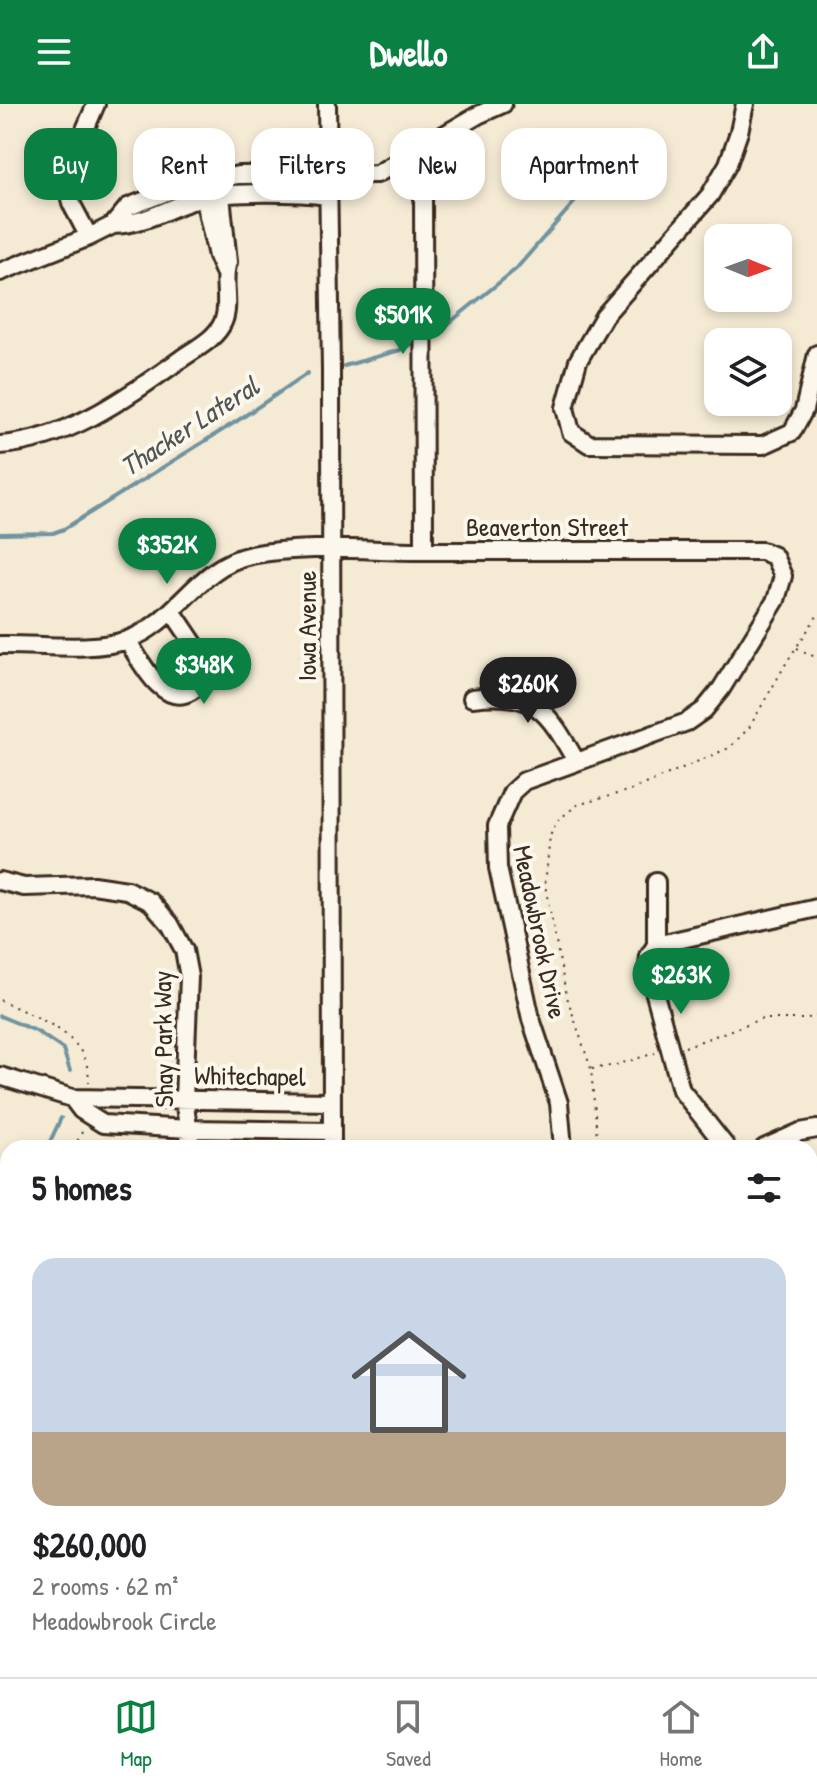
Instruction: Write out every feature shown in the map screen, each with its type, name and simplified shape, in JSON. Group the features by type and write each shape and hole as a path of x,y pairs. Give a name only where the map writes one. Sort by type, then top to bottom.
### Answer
{"street":[{"path":"89,237 71,203 65,176 96,104"},
{"name":"Iowa Avenue","path":"327,104 327,128"},
{"path":"457,128 503,104"},
{"path":"745,104 732,153 710,195 604,316 578,361 565,408 571,432 589,444 763,445 792,432 804,410 817,354"},
{"path":"0,272 113,225 128,207 158,200"},
{"path":"204,200 217,256 224,272"},
{"path":"0,445 17,444 61,431 118,403 211,338 223,322 228,248 223,200"},
{"name":"Iowa Avenue","path":"328,200 332,1140"},
{"path":"423,200 424,551"},
{"name":"Beaverton Street","path":"127,640 172,611 192,588 222,566 249,555 331,550 762,551"},
{"name":"Meadowbrook Drive","path":"562,1140 559,1103 531,1019 498,868 497,826 512,792 524,781 687,722 704,710 721,689 776,600 783,576 780,565 774,556 762,551"},
{"path":"0,645 96,645 127,640 159,688 176,695 190,692 206,678 207,663 172,611"},
{"path":"472,698 490,696 522,700 540,707 556,725 576,761"},
{"name":"Shay Park Way","path":"0,881 24,887 93,885 127,890 151,902 161,913 184,950 189,977 184,1099 190,1140"},
{"path":"656,882 656,945 649,956 648,968 681,1090 721,1140"},
{"path":"656,945 817,908"},
{"path":"0,1076 72,1098 81,1110 89,1106"},
{"name":"Whitechapel","path":"89,1106 184,1099 332,1102"},
{"name":"Whitechapel","path":"89,1106 103,1124 332,1140"},
{"path":"782,1140 817,1129"}],"path":[{"path":"597,1140 591,1069 566,994 545,885 547,850 557,821 577,805 631,790 729,748 749,728 817,616"},
{"path":"796,648 817,658"},
{"path":"0,1000 62,1030 81,1048 89,1066 89,1106 77,1140"},
{"path":"591,1069 607,1068 669,1050 761,1019 817,1016"}],"waterway":[{"name":"Thacker Lateral","path":"429,335 443,328 516,269 576,200"},
{"name":"Thacker Lateral","path":"344,366 400,350 417,341"},
{"name":"Thacker Lateral","path":"0,534 53,533 64,529 308,373"},
{"name":"Thacker Lateral","path":"0,1016 36,1031 63,1049 70,1071"},
{"name":"Thacker Lateral","path":"51,1140 61,1118"}]}
